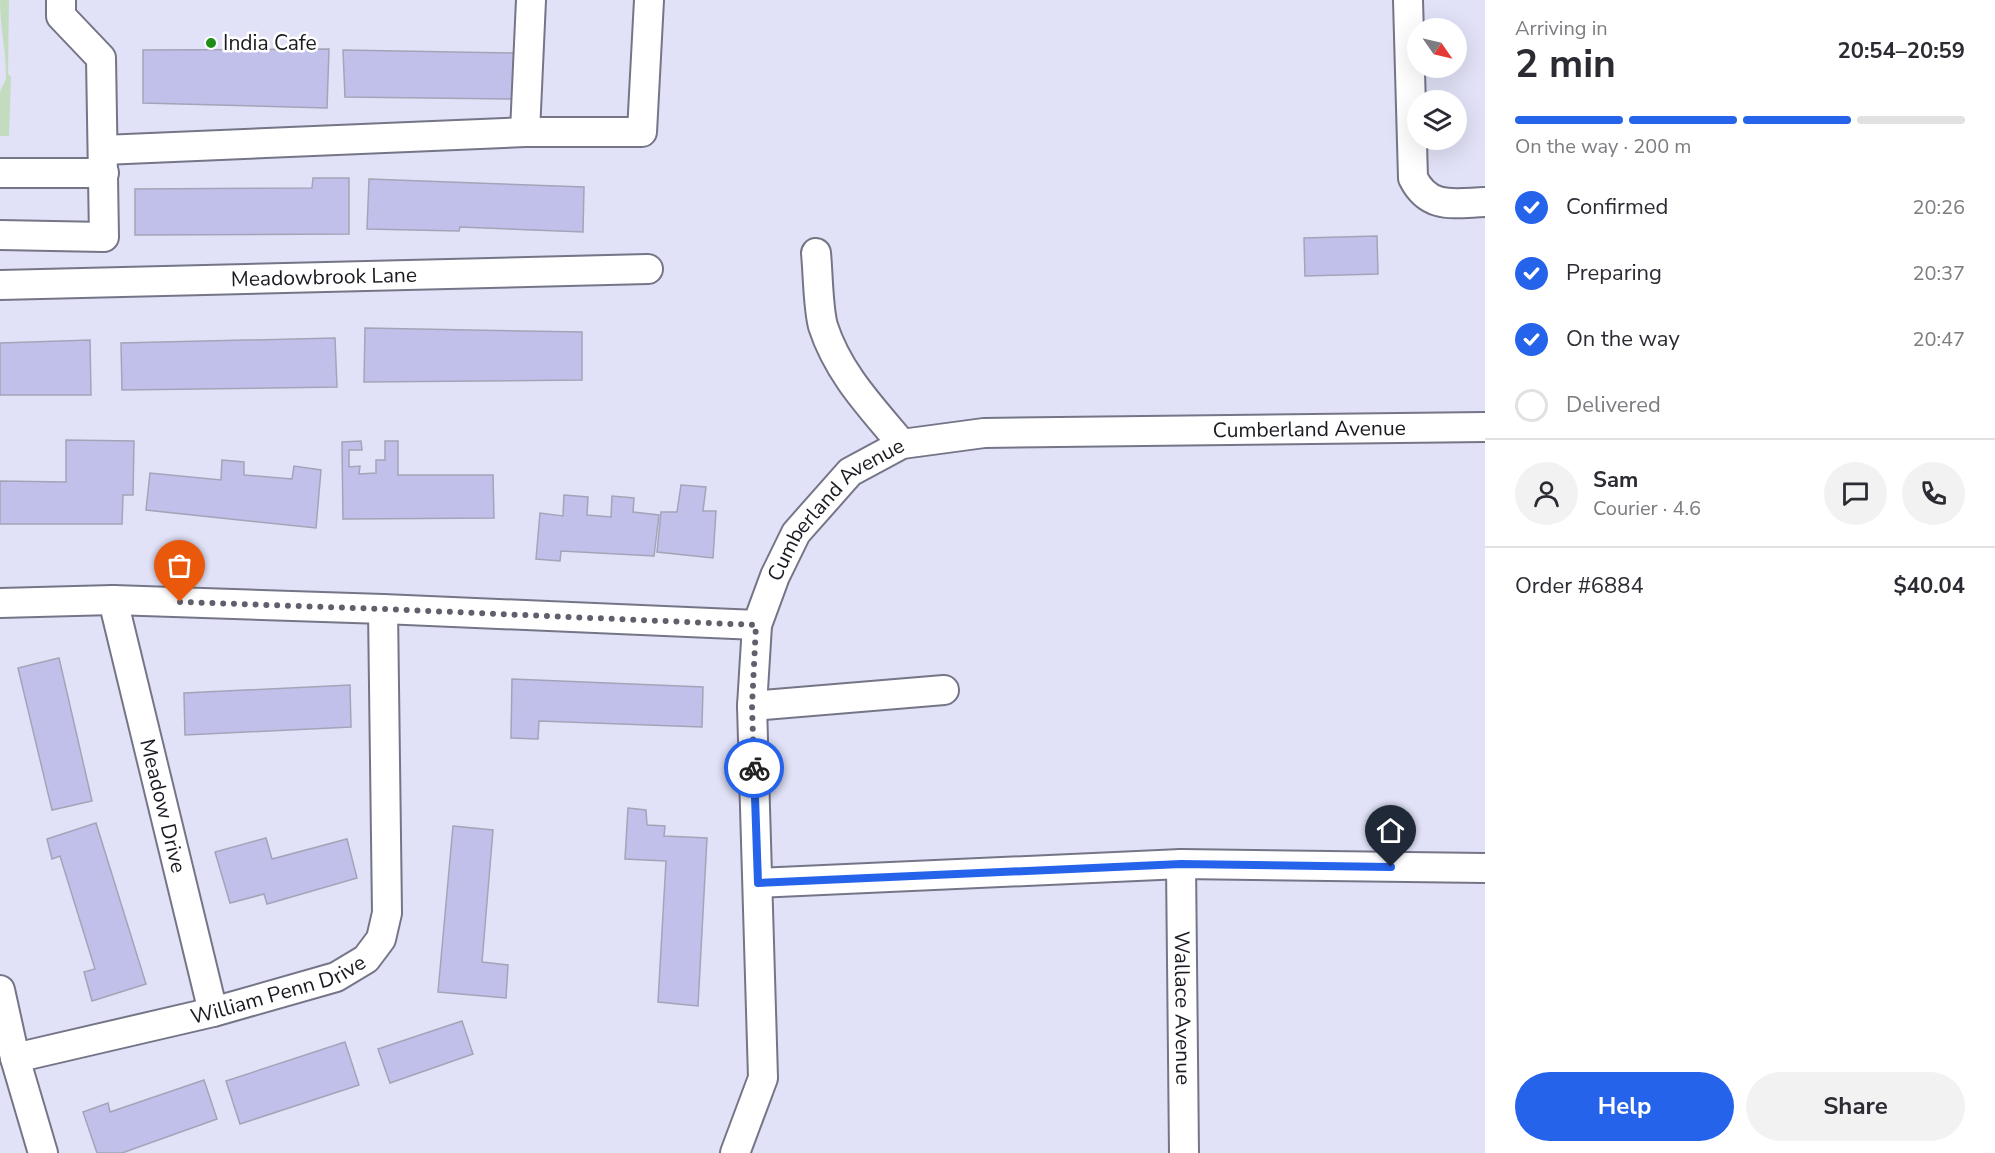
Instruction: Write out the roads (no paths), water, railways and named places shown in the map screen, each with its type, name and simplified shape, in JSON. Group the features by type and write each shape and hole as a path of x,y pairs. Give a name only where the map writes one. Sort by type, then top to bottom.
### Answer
{"street":[{"path":"0,235 104,237 101,58 61,16 61,0"},
{"path":"525,132 531,0"},
{"path":"630,132 638,0"},
{"path":"0,173 103,162 525,132 642,132 650,0"},
{"path":"1408,0 1413,178 1419,190 1430,199 1448,203 1485,202"},
{"path":"816,253 823,324 840,366 855,388 902,444"},
{"name":"Meadowbrook Lane","path":"0,285 648,269"},
{"name":"Cumberland Avenue","path":"735,1153 763,1078 752,706 756,625 775,576 796,533 850,472 902,444 984,433 1485,427"},
{"path":"0,603 113,600 756,625"},
{"name":"Meadow Drive","path":"113,600 213,1012"},
{"name":"William Penn Drive","path":"15,1058 213,1012 336,977 366,959 381,939 387,913 383,609"},
{"path":"752,706 944,690"},
{"path":"758,883 1181,864 1485,868"},
{"name":"Wallace Avenue","path":"1181,864 1184,1153"},
{"path":"0,990 15,1058 43,1153"}],"place":[{"name":"India Cafe","path":"211,43"}]}
